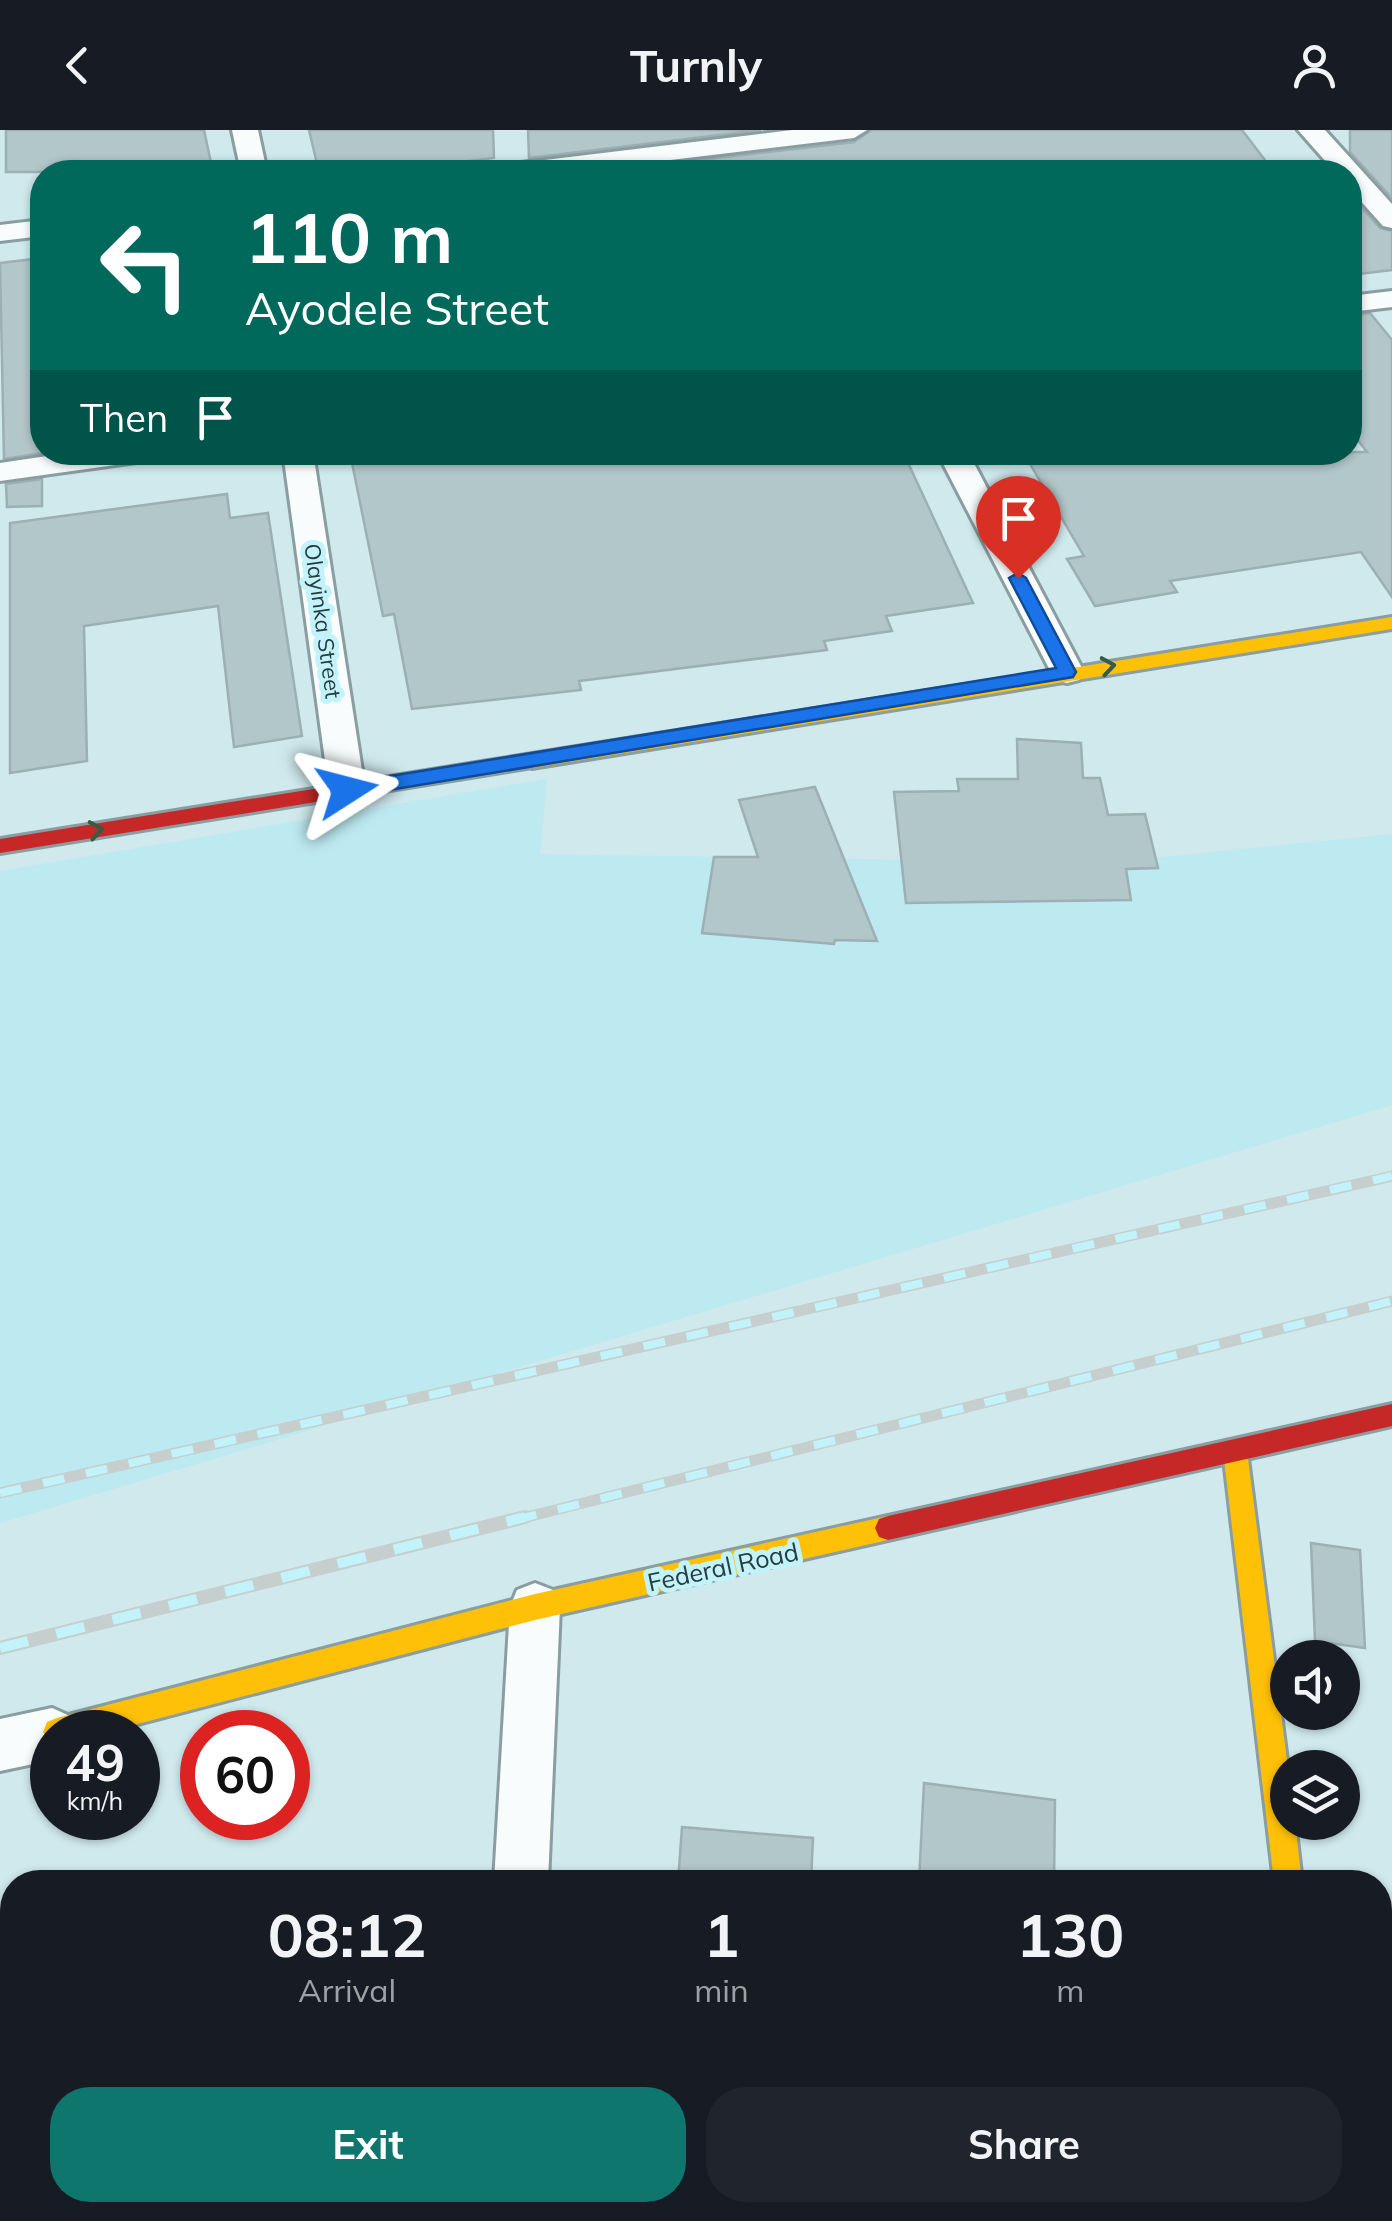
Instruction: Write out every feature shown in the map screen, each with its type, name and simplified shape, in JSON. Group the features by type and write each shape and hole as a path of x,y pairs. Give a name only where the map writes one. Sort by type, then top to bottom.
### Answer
{"main road":[{"path":"0,846 1067,672 1392,623"},
{"name":"Federal Road","path":"143,1710 535,1608 1392,1414"},
{"path":"1235,1451 1287,1870"}],"street":[{"path":"244,130 251,160"},
{"path":"620,160 792,141 854,130"},
{"path":"1311,130 1338,160"},
{"path":"1362,186 1392,220"},
{"path":"0,233 30,229"},
{"path":"1362,303 1392,299"},
{"path":"0,472 50,465"},
{"name":"Olayinka Street","path":"300,465 347,790"},
{"path":"959,465 1067,672"},
{"path":"522,1870 535,1608"},
{"name":"Federal Road","path":"0,1746 30,1739"}],"shaded area":[{"path":"547,779 540,854 1102,863 1392,834 1392,1105 0,1523 0,871"}],"building":[{"path":"6,130 204,130 210,160 30,160 30,172 6,172"},
{"path":"309,130 493,130 494,158 316,160"},
{"path":"528,130 761,130 529,158"},
{"path":"871,130 1242,130 1265,160 700,160 854,142"},
{"path":"1350,130 1392,130 1392,198 1362,165 1362,160 1350,152"},
{"path":"1362,208 1380,228 1392,231 1392,270 1362,274"},
{"path":"30,259 30,455 4,459 0,263"},
{"path":"1370,313 1392,340 1392,597 1361,552 1170,581 1177,592 1095,606 1067,559 1084,556 1031,465 1362,465 1362,452 1367,452 1362,446 1362,314"},
{"path":"352,465 909,465 973,603 886,616 892,631 824,641 827,650 579,681 581,690 412,709 394,614 383,616"},
{"path":"42,479 42,506 7,507 6,484"},
{"path":"227,494 230,518 268,513 302,736 234,747 218,606 84,626 87,761 10,773 10,523"},
{"path":"1017,739 1081,743 1083,778 1100,778 1108,815 1145,814 1158,868 1126,869 1131,900 906,903 894,792 959,791 957,779 1018,779"},
{"path":"815,787 877,941 835,940 834,944 702,933 714,857 758,857 739,800"},
{"path":"1311,1543 1360,1550 1365,1648 1360,1647 1360,1640 1315,1640"},
{"path":"924,1783 1055,1800 1054,1870 920,1870"},
{"path":"682,1827 813,1838 812,1870 679,1870"}],"railway":[{"path":"0,1493 1392,1176"},
{"path":"515,1520 1392,1301"},
{"path":"0,1648 525,1517"}],"traffic: slow":[{"path":"532,761 1392,623"},
{"path":"1235,1451 1287,1870"},
{"path":"141,1710 535,1607 888,1528"}],"traffic: jam":[{"path":"0,846 532,761"},
{"path":"888,1528 1392,1415"}],"route":[{"path":"347,790 1067,672 1018,578"}]}
